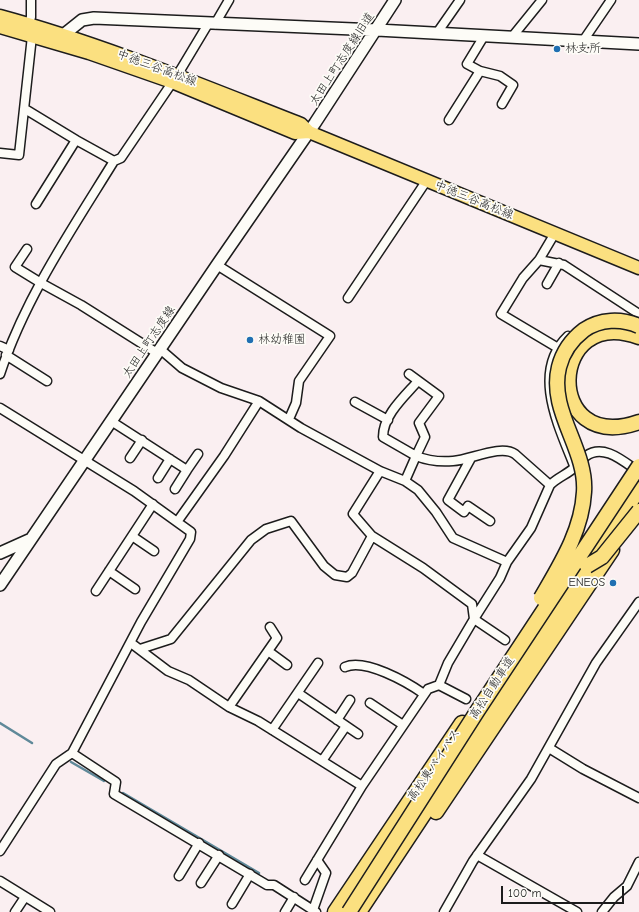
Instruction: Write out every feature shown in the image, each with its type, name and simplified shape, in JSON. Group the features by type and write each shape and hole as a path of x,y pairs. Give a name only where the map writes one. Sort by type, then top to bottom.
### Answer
{"highway":[{"path":"478,710 565,556 580,517 584,492 583,471 559,400 557,377 562,354 575,337 591,326 610,321 630,322 639,326"},
{"path":"639,337 615,332 597,336 582,346 572,360 567,379 570,399 578,411 588,419 597,424 620,427 639,422"},
{"name":"高松自動車道","path":"349,912 478,710 637,466"},
{"name":"高松東バイパス","path":"335,912 637,466"},
{"name":"高松自動車道","path":"359,912 639,488"},
{"path":"587,566 602,557 639,510"},
{"path":"369,912 639,510"}],"main road":[{"name":"中徳三谷高松線","path":"0,16 54,42 175,78"},
{"name":"中徳三谷高松線","path":"0,27 64,34 175,78 295,133 309,132 639,268"}],"street":[{"path":"0,153 19,156 25,109 31,0"},
{"path":"0,374 7,353 56,254 114,161 121,158 229,0"},
{"name":"太田上町志度線旧道","path":"309,132 377,30 395,0"},
{"path":"437,33 460,0"},
{"path":"512,37 542,0"},
{"path":"583,41 611,0"},
{"path":"54,42 82,20 94,18 377,30 639,44"},
{"path":"484,36 467,64 480,71 500,76 513,85 502,104"},
{"path":"449,120 480,71"},
{"path":"25,109 114,161"},
{"name":"太田上町志度線","path":"0,585 111,420 309,132"},
{"path":"36,204 76,140"},
{"path":"348,298 427,180"},
{"path":"555,233 539,260 523,278 501,314 558,348"},
{"path":"27,248 16,267 159,351 182,368 212,384 259,401 301,428 380,471 405,481 418,490 453,538 507,562"},
{"path":"539,260 564,265 639,314"},
{"path":"547,284 558,264"},
{"path":"217,265 330,336 299,381 296,403 289,419"},
{"path":"575,468 550,398 549,381 552,363 558,348 566,338 580,326 592,321 617,316 639,320"},
{"path":"0,346 7,353 47,380"},
{"path":"405,481 425,437 418,423 439,396 409,374"},
{"path":"418,381 397,404 388,420 383,437 423,459 452,461 471,458 501,450 510,450 550,485"},
{"path":"177,522 224,456 259,401"},
{"path":"355,402 388,420"},
{"path":"0,408 153,504 191,532 190,539 131,643 72,753 56,764 0,851"},
{"path":"111,420 187,470"},
{"path":"130,458 142,440"},
{"path":"439,685 448,663 500,578 507,562 531,528 550,485 556,478 575,468 588,455 596,452 605,452 637,466"},
{"path":"174,489 198,454"},
{"path":"471,458 448,500 464,512 468,506 490,522"},
{"path":"158,478 170,459"},
{"path":"380,471 353,514 372,536 424,568 472,604 474,619 505,640"},
{"path":"96,591 153,504"},
{"path":"140,649 172,640 251,540 266,529 291,521 324,566 336,575 347,577 352,573 372,536"},
{"path":"132,536 154,551"},
{"path":"0,553 30,540"},
{"path":"109,571 135,588"},
{"path":"444,912 477,856 531,779 596,663 639,602"},
{"path":"229,707 277,638 270,627"},
{"path":"131,643 168,671 189,680 229,707 272,730 362,786"},
{"path":"268,651 287,665"},
{"path":"272,730 318,663"},
{"path":"345,667 350,665 363,666 407,682 424,694"},
{"path":"305,880 362,786 428,689 439,685 466,699"},
{"path":"298,693 358,734"},
{"path":"337,720 350,700"},
{"path":"370,703 403,725"},
{"path":"322,762 346,726"},
{"path":"549,748 583,769 639,798"},
{"path":"72,753 116,782 114,794 199,843 267,885 274,885 315,911 326,873 317,860"},
{"path":"179,876 199,843"},
{"path":"201,883 218,855"},
{"path":"477,856 568,910 577,912"},
{"path":"602,912 614,897 627,886 639,862"},
{"path":"232,904 250,874"},
{"path":"0,881 50,912"},
{"path":"15,912 25,897"},
{"path":"285,912 294,897"}],"waterway":[{"path":"0,723 32,743"},
{"path":"71,762 104,781"},
{"path":"123,793 259,873"}],"place":[{"name":"林支所","path":"557,49"},
{"name":"林幼稚園","path":"250,340"},
{"name":"ENEOS","path":"613,583"}]}
